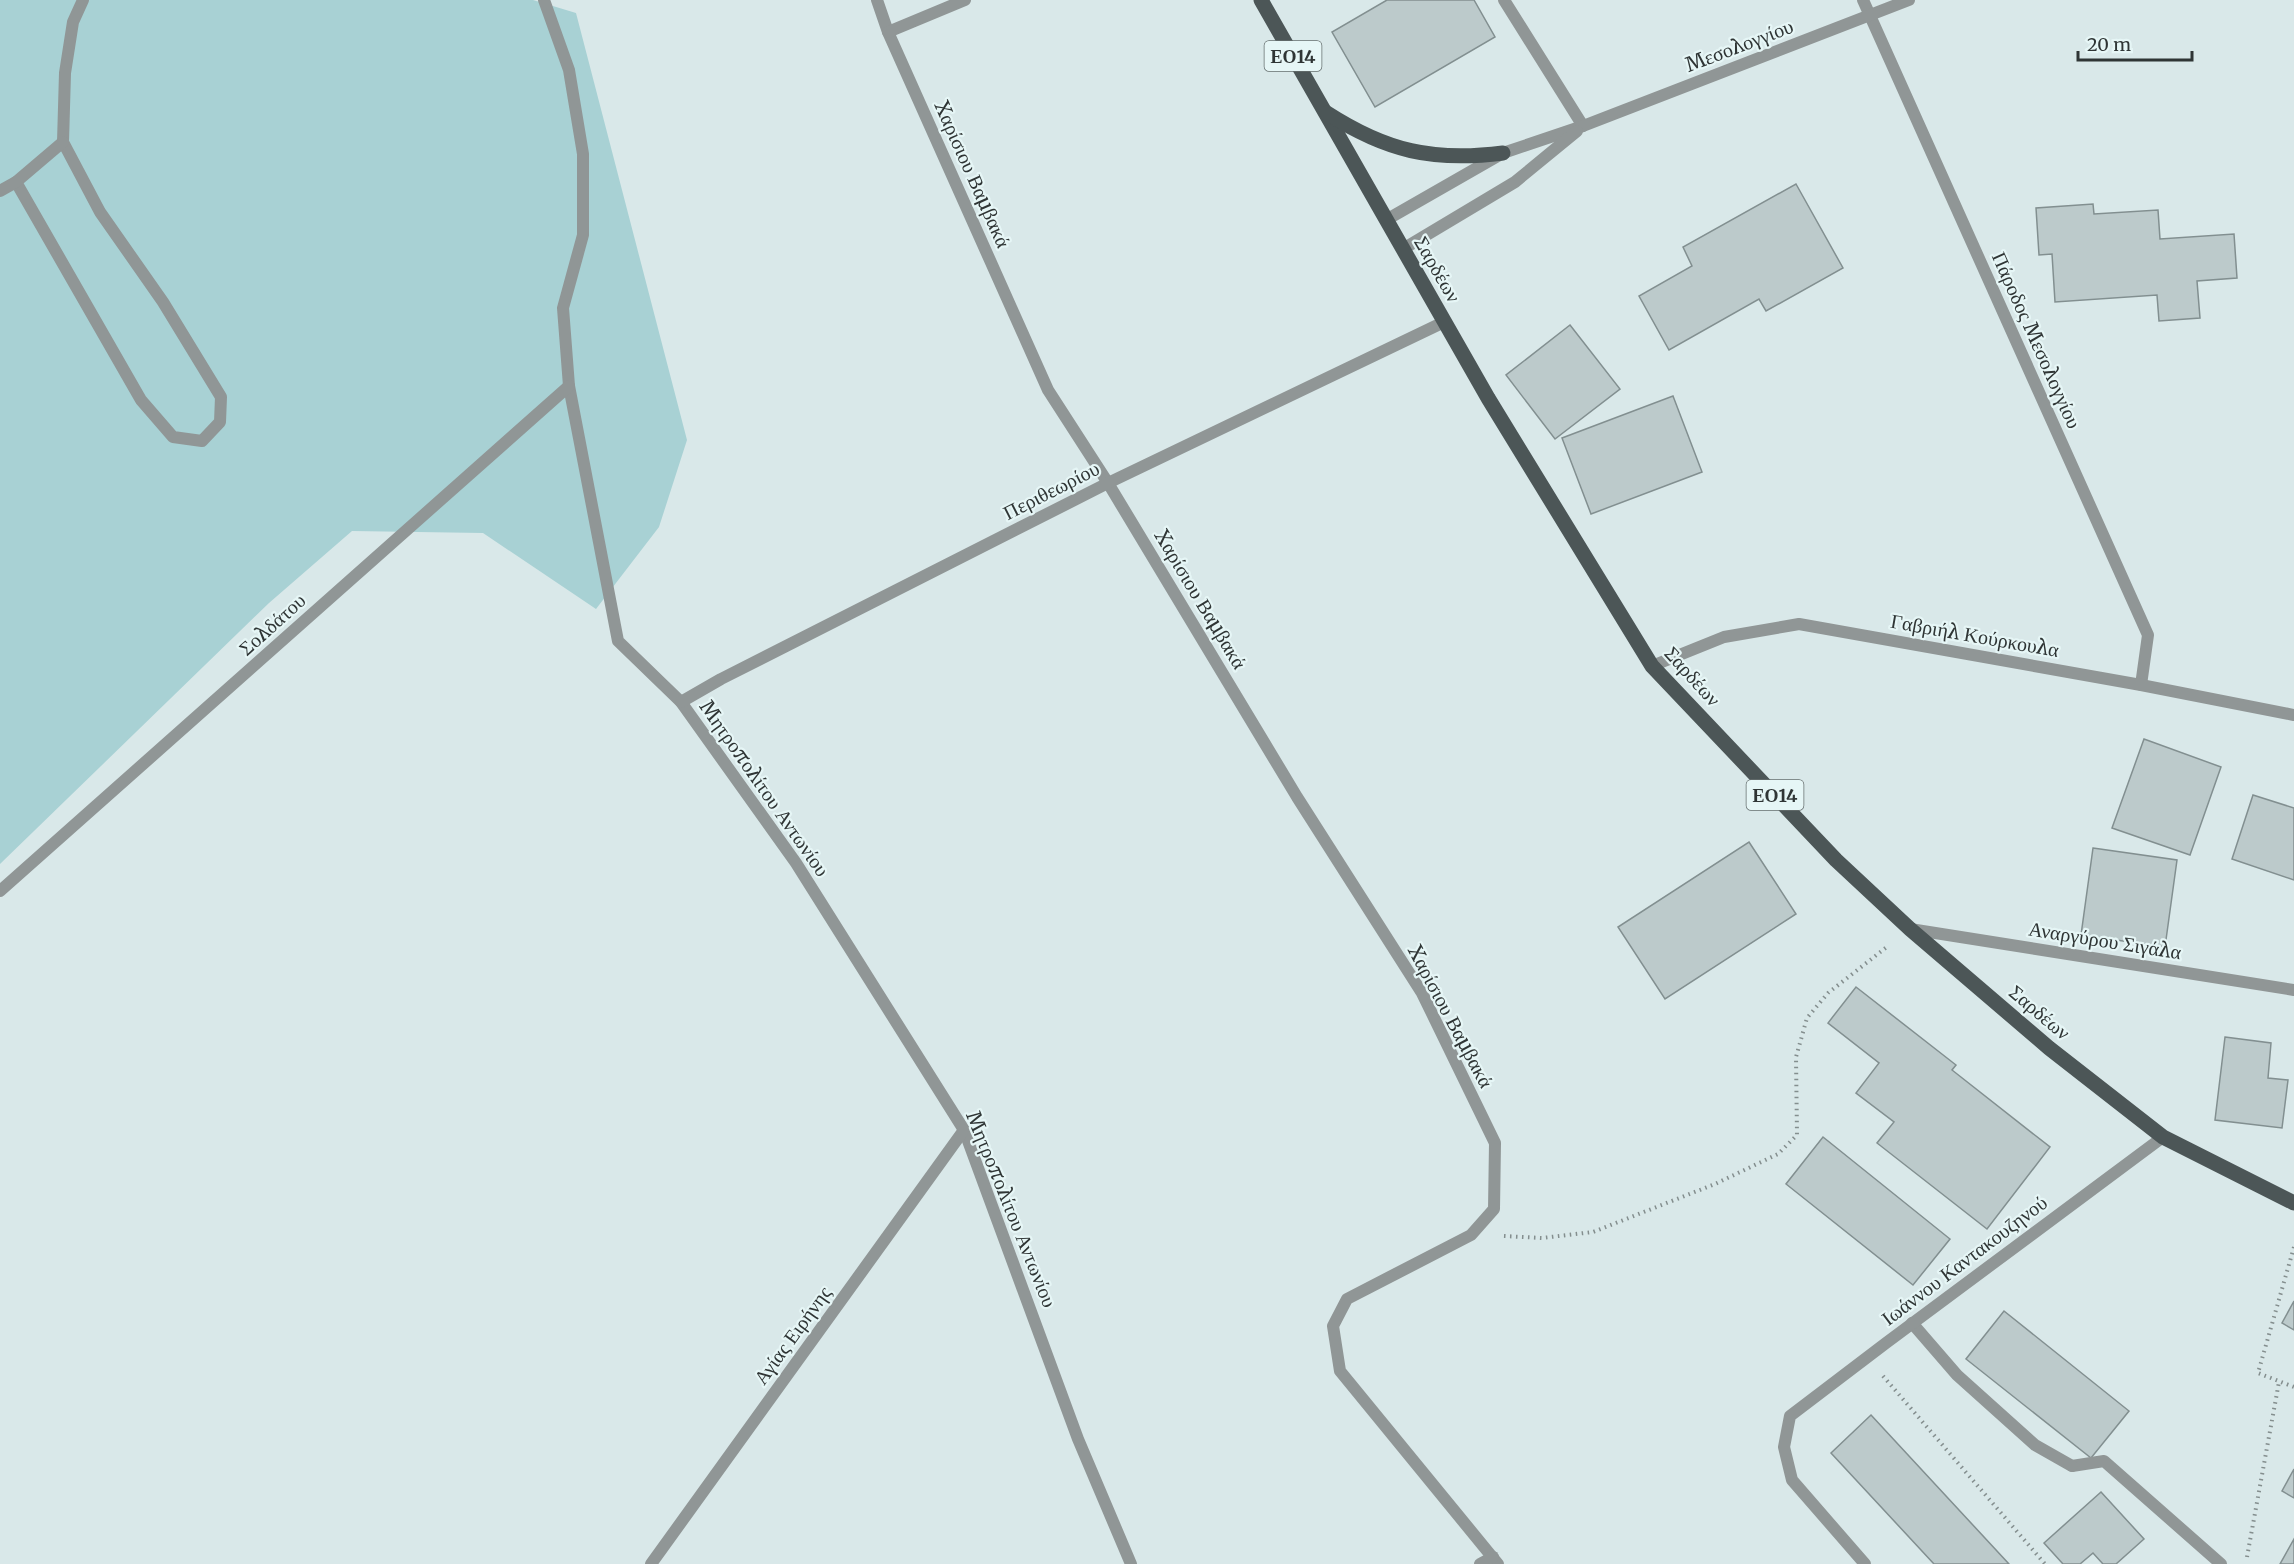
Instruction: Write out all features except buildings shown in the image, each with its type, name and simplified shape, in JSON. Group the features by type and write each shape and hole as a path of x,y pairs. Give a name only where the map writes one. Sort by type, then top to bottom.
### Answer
{"main road":[{"name":"Σαρδέων","path":"1261,0 1492,405 1652,666 1836,860 1910,929 2049,1048 2163,1137 2294,1203"},
{"path":"1324,112 1352,129 1381,142 1413,152 1468,158 1503,153"}],"street":[{"path":"16,182 141,400 173,437 202,441 220,422 221,397 163,302 100,212 63,142 65,73 73,22 83,0"},
{"name":"Μητροπολίτου Αντωνίου","path":"544,0 569,70 583,154 583,235 563,308 569,386 618,641 681,702 796,863 964,1130 1078,1438 1131,1564"},
{"name":"Χαρίσιου Βαμβακά","path":"877,0 888,32 1048,390 1297,797 1422,993 1495,1143 1494,1209 1471,1235"},
{"path":"888,32 965,0"},
{"path":"1504,0 1583,126"},
{"name":"Πάροδος Μεσολογγίου","path":"1863,0 2148,635 2141,685"},
{"name":"Μεσολογγίου","path":"1386,220 1503,153 1583,126 1909,0"},
{"name":"Μεσολογγίου","path":"1403,249 1515,182 1583,126"},
{"path":"0,191 16,182 63,142"},
{"name":"Περιθεωρίου","path":"681,702 721,679 1107,483 1444,322"},
{"name":"Σολδάτου","path":"0,891 569,386"},
{"name":"Γαβριήλ Κούρκουλα","path":"1652,666 1724,637 1799,624 2141,685 2294,715"},
{"name":"Αναργύρου Σιγάλα","path":"1910,929 2294,990"},
{"name":"Αγίας Ειρήνης","path":"651,1564 964,1130"},
{"name":"Ιωάννου Καντακουζηνού","path":"1865,1564 1792,1480 1784,1447 1790,1416 2163,1137"},
{"path":"1471,1235 1347,1299 1333,1326 1340,1371 1496,1560 1480,1564"},
{"path":"1912,1323 1957,1375 2035,1445 2072,1466 2104,1461 2221,1564"}],"path":[{"path":"1471,1235 1542,1238 1593,1232 1715,1184 1778,1154 1797,1135 1796,1057 1807,1018 1828,993 1910,929"},
{"path":"2294,1247 2258,1373 2294,1387"},
{"path":"1867,1357 2045,1564"},
{"path":"2246,1564 2279,1382"}],"shaded area":[{"path":"0,0 533,0 576,13 687,440 659,527 596,609 483,533 352,531 269,603 0,864"}]}
